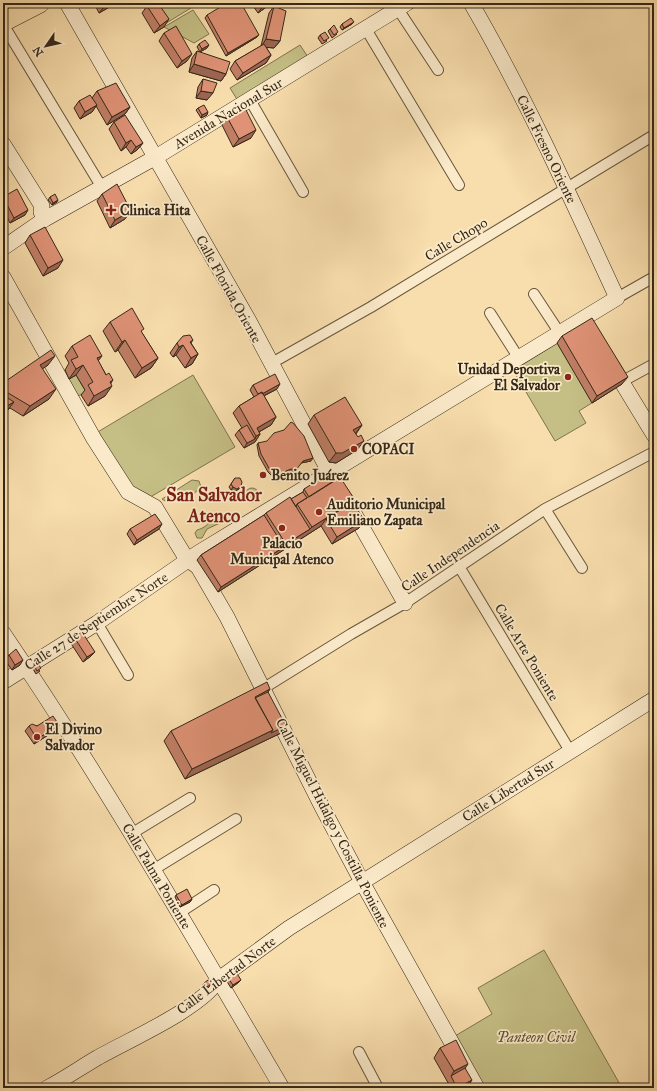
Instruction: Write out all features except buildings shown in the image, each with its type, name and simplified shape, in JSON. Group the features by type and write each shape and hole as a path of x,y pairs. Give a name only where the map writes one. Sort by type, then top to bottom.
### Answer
{"highway":[{"path":"3,23 40,3"}],"street":[{"name":"Calle Florida Oriente","path":"67,3 249,321 270,364 329,472 405,603"},
{"name":"Calle Fresno Oriente","path":"470,3 501,56 567,188 617,298"},
{"path":"400,5 438,70"},
{"name":"Avenida Nacional Sur","path":"3,248 43,215 156,157 366,29 400,5"},
{"path":"3,23 101,186"},
{"path":"366,29 459,185"},
{"path":"250,100 303,192"},
{"name":"Calle Chopo","path":"270,364 371,307 654,135"},
{"path":"3,144 42,206 43,215"},
{"path":"3,158 35,211 43,215"},
{"name":"Calle Miguel Hidalgo y Costilla Poniente","path":"3,277 94,439 128,492 155,507 188,561 198,567 264,688 321,805 474,1087"},
{"path":"617,298 654,277"},
{"path":"534,294 559,332"},
{"name":"Calle 27 de Septiembre Norte","path":"3,682 97,623 188,561 329,472 617,298"},
{"path":"490,312 518,357"},
{"path":"582,318 590,331"},
{"path":"606,356 654,435"},
{"path":"621,382 654,364"},
{"name":"Calle Independencia","path":"264,688 460,568 545,509 654,452"},
{"path":"545,509 582,568"},
{"name":"Calle Arte Poniente","path":"460,568 570,751"},
{"path":"97,623 128,675"},
{"name":"Calle Palma Poniente","path":"3,633 131,834 220,979 282,1088"},
{"name":"Calle Libertad Sur","path":"362,882 654,699"},
{"path":"131,834 190,798"},
{"path":"153,870 236,819"},
{"name":"Calle Libertad Norte","path":"47,1088 97,1058 159,1025 201,998 216,986 220,979 289,928 362,882"},
{"path":"179,913 214,890"},
{"path":"359,1052 378,1088"}],"green space":[{"path":"157,3 188,3 191,8 163,25"},
{"path":"193,10 209,34 194,43 164,27"},
{"path":"300,45 308,57 238,101 230,88"},
{"name":"Unidad Deportiva El Salvador","path":"587,325 622,384 579,411 586,423 555,441 513,370"},
{"path":"65,370 69,379 76,375 86,392 74,398 59,373"},
{"path":"193,375 235,447 147,499 130,490 96,433"},
{"path":"192,480 199,481 201,487 187,500 181,500 176,494 165,501 162,499"},
{"path":"249,488 255,488 259,492 259,498 255,502 249,502 245,498 245,492"},
{"path":"217,516 220,523 207,529 202,538 197,538 195,533 197,530 206,526 211,518"},
{"name":"Panteon Civil","path":"544,950 622,1088 484,1088 455,1036 492,1014 478,988"}],"place":[{"name":"Clinica Hita","path":"111,210"},
{"name":"Unidad Deportiva El Salvador","path":"568,377"},
{"name":"COPACI","path":"354,449"},
{"name":"Benito Juárez","path":"263,475"},
{"name":"Auditorio Municipal Emiliano Zapata","path":"319,512"},
{"name":"Palacio Municipal Atenco","path":"282,528"},
{"name":"El Divino Salvador","path":"37,737"}],"district":[{"name":"San Salvador Atenco","path":"214,505"}]}
